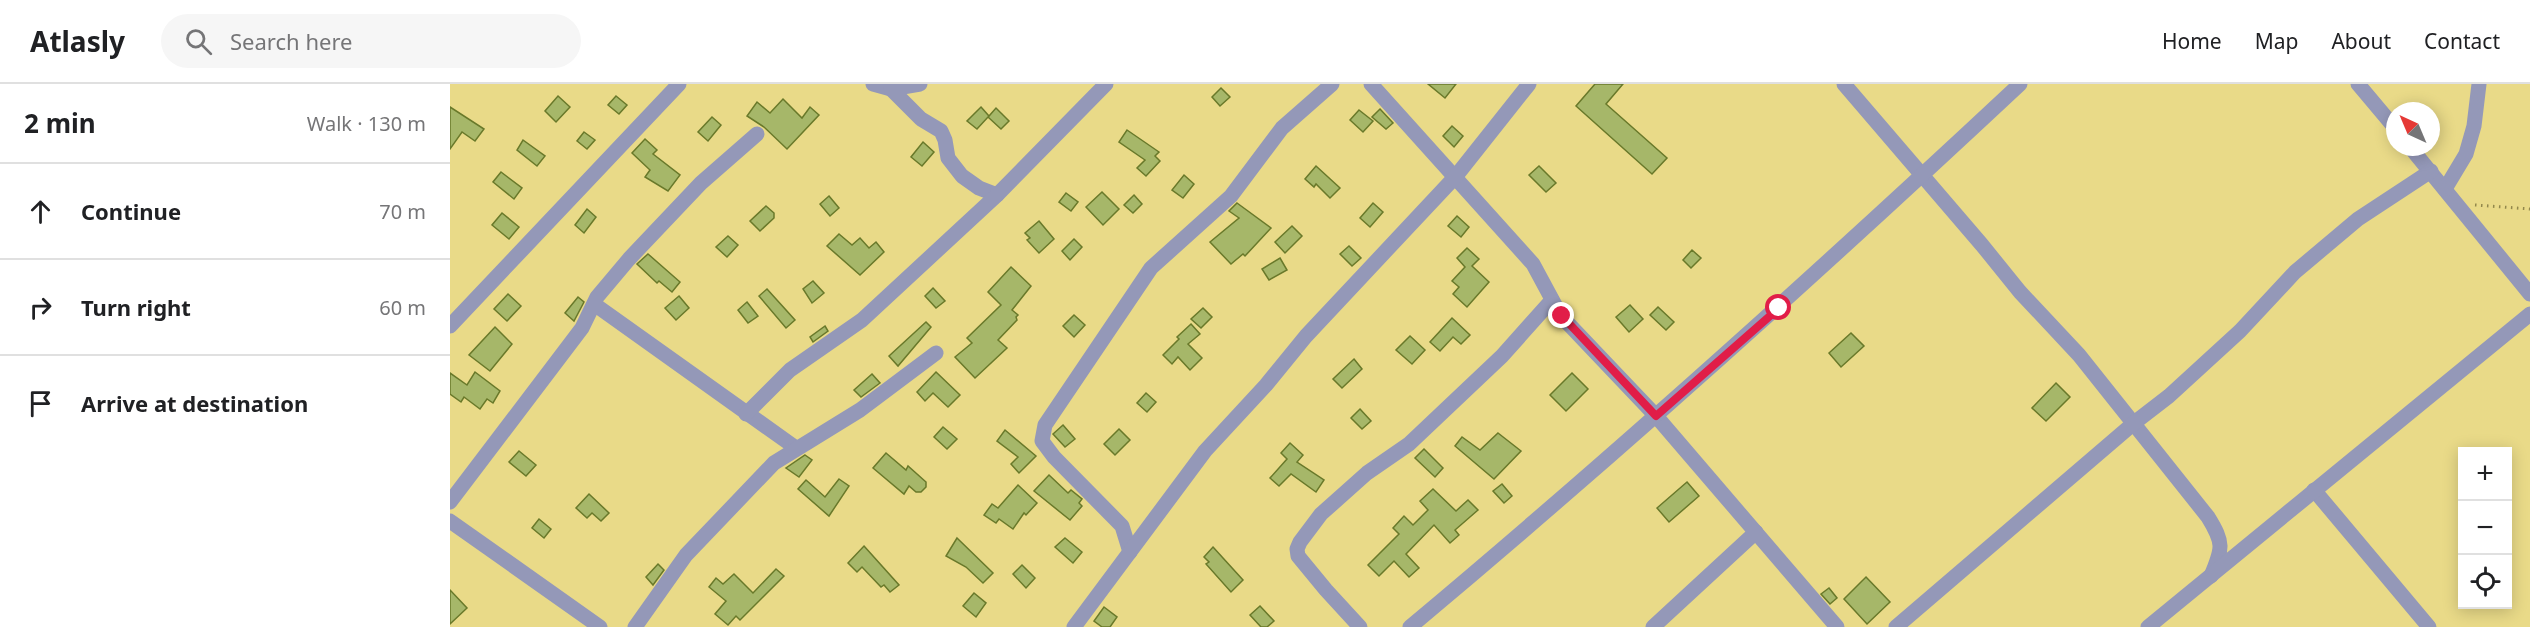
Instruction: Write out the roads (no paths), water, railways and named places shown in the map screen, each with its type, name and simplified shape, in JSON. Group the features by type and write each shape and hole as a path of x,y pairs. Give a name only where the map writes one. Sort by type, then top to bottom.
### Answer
{"street":[{"path":"450,326 679,84"},
{"path":"873,84 891,89 920,84"},
{"path":"746,414 790,370 862,320 997,195 1106,84"},
{"path":"1130,552 1122,526 1054,457 1042,441 1045,425 1151,268 1232,196 1282,128 1332,84"},
{"path":"1371,84 1533,264 1562,316 1656,416 1837,627"},
{"path":"1074,627 1205,451 1266,385 1306,336 1456,176 1528,84"},
{"path":"1844,84 2020,292 2079,355 2220,536 2222,544 2219,558 2211,576"},
{"path":"1410,627 1510,544 1779,308 2020,84"},
{"path":"2358,84 2386,118"},
{"path":"2445,189 2466,154 2474,126 2479,84"},
{"path":"891,89 921,119 940,131 945,140 948,158 962,176 979,188 997,195"},
{"path":"450,502 582,328 597,297 629,259 693,192 757,134"},
{"path":"2418,156 2530,294"},
{"path":"1896,627 2134,423 2169,396 2240,331 2295,272 2358,219 2431,171"},
{"path":"1360,627 1298,556 1297,549 1300,542 1321,514 1367,472 1409,444 1502,356 1552,300"},
{"path":"594,304 796,448"},
{"path":"2148,627 2530,314"},
{"path":"636,627 686,555 774,463 860,410 936,353"},
{"path":"2314,490 2429,627"},
{"path":"450,521 600,627"},
{"path":"1653,627 1756,532"}]}
